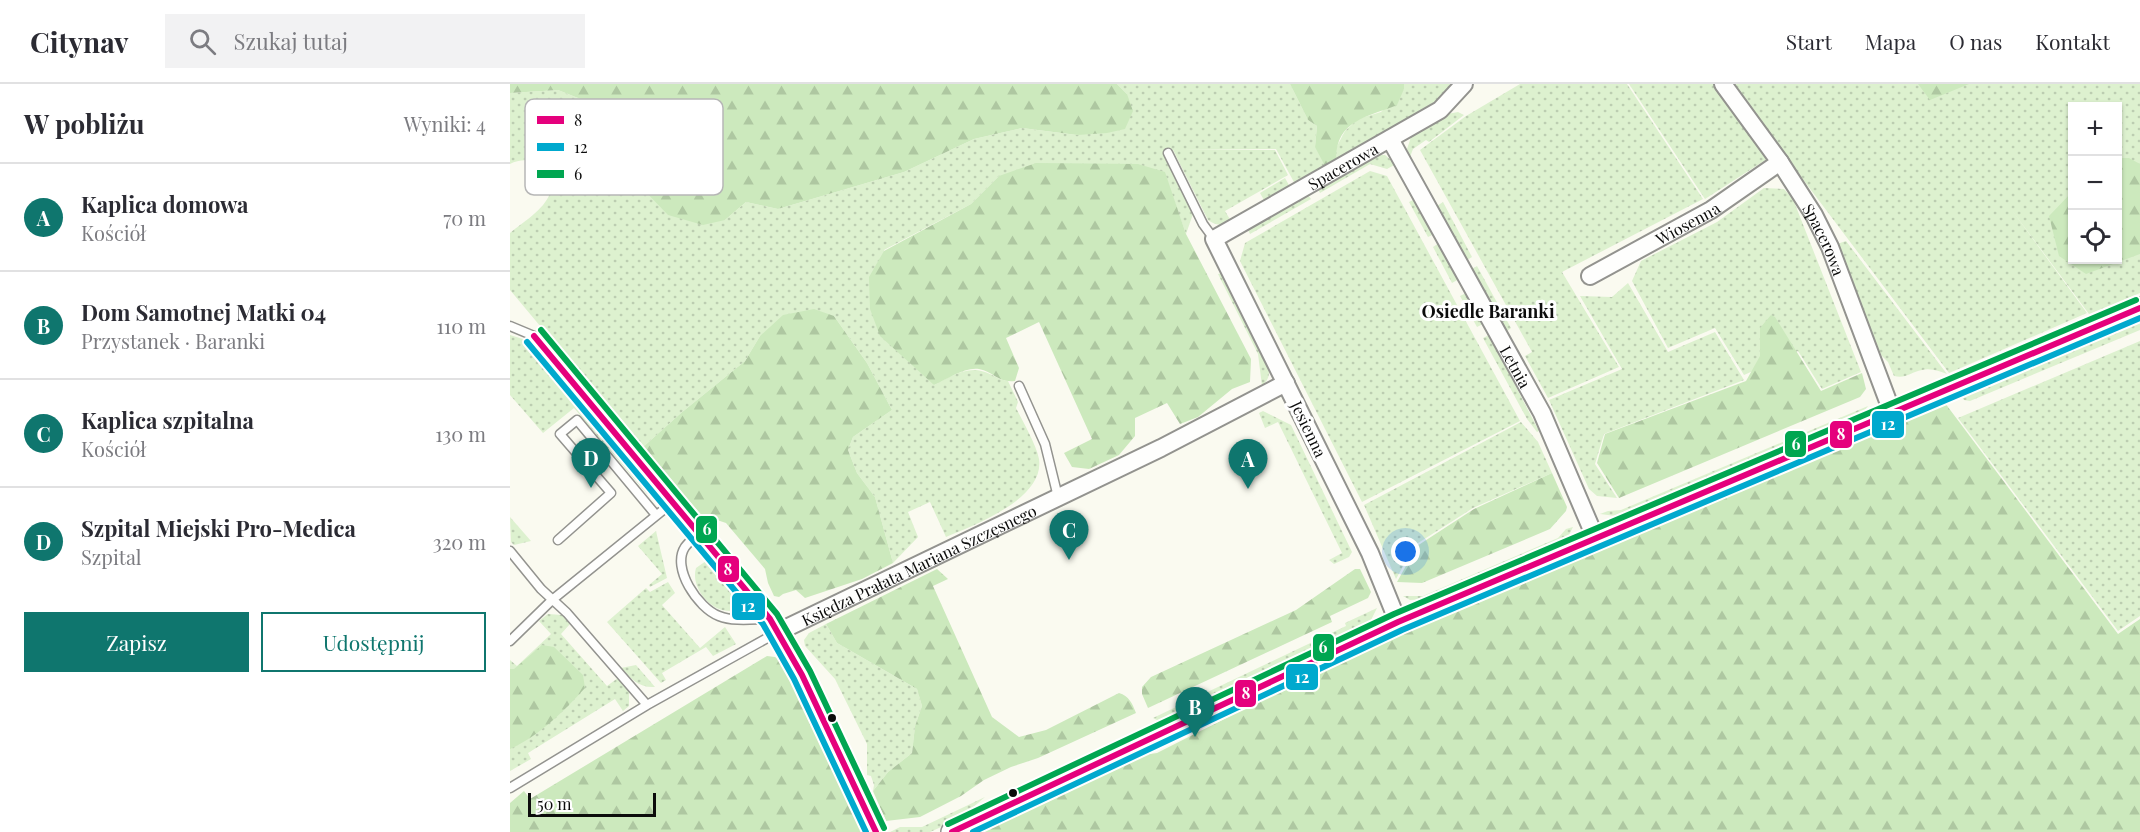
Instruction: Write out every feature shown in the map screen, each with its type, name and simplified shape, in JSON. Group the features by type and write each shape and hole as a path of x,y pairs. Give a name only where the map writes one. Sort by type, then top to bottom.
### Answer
{"street":[{"name":"Spacerowa","path":"1214,239 1440,110 1464,84"},
{"name":"Spacerowa","path":"1723,84 1780,162 1814,215 1830,247 1892,412"},
{"name":"Letnia","path":"1390,139 1542,413 1595,537"},
{"name":"Wiosenna","path":"1590,276 1711,210 1780,162"},
{"name":"Jesienna","path":"1214,239 1370,553 1398,622"},
{"path":"952,832 1398,622 2140,308"},
{"name":"Księdza Prałata Mariana Szczęsnego","path":"774,625 944,554 1286,384"}],"lane":[{"path":"1168,153 1203,224 1214,239"},
{"path":"510,326 534,336 698,533 757,600 802,675 876,832"},
{"path":"1019,386 1045,444 1058,497"},
{"path":"558,540 611,493 560,434 577,420 656,515"},
{"path":"510,641 552,600 673,502"},
{"path":"698,533 684,548 681,561 683,577 700,602 717,616 774,625"},
{"path":"510,551 647,705"},
{"path":"510,788 774,625"}],"green space":[{"path":"510,84 1117,84 1127,94 1133,111 1125,129 1077,135 1022,128 974,139 904,172 778,209 746,202 725,220 703,225 668,215 649,195 723,195 723,99 580,99 558,90 510,93"},
{"path":"1117,84 1290,84 1308,120 1317,126 1315,147 1336,159 1336,148 1345,131 1358,119 1381,112 1404,89 1404,84 1452,84 1436,101 1295,184 1276,149 1182,149 1275,150 1288,175 1225,211 1231,221 1225,224 1220,225 1208,220 1173,150 1164,155 1193,214 1186,234 1164,172 999,176 971,204 884,250 934,385 959,373 972,370 985,372 1008,381 1018,402 1016,408 1039,459 1038,473 1031,486 1020,498 989,518 946,537 930,502 908,512 918,537 893,563 875,497 857,473 848,450 853,437 892,410 867,363 834,316 760,336 745,361 642,448 510,290 510,233 533,215 549,195 679,195 725,220 746,202 778,209 904,172 974,139 1022,128 1077,135 1127,94"},
{"path":"1290,84 1404,84 1404,89 1397,105 1365,117 1348,128 1341,136 1337,146 1336,159 1325,166 1315,147 1317,126 1308,120"},
{"path":"1520,84 1627,84 1703,199 1562,272 1619,367 1548,398 1525,356 1532,352 1420,150 1466,116"},
{"path":"1629,84 1715,84 1767,159 1705,199"},
{"path":"1731,84 2140,84 2140,293 2089,314 2011,209 2087,313 1949,373"},
{"path":"1918,84 1969,84 1930,100"},
{"path":"558,90 580,99 525,99 525,160 510,164 510,93"},
{"path":"1458,112 1464,115 1429,142 1426,140 1413,149 1410,157 1407,149 1411,137 1442,115"},
{"path":"1377,155 1385,155 1396,164 1387,169 1370,164 1320,193 1318,189"},
{"path":"2122,158 2129,158 2140,164 2140,254 2122,261"},
{"path":"1036,163 1138,164 1165,172 1186,234 1251,359 1250,382 1232,389 1198,417 1180,424 1167,403 1135,418 1135,436 1119,455 1089,469 1072,467 1064,453 1092,439 1039,322 1006,338 1019,368 1015,381 1000,379 984,370 973,369 934,385 880,336 870,309 869,277 884,251 971,204 999,176"},
{"path":"1370,171 1387,176 1520,421 1362,502 1240,261 1245,243"},
{"path":"1285,178 1290,187 1265,202 1260,193"},
{"path":"1764,188 1784,189 1793,199 1861,372 1822,389 1798,351 1744,375 1715,328 1668,348 1632,281 1641,261 1717,222"},
{"path":"1308,195 1311,199 1250,234 1248,230"},
{"path":"2068,196 2068,262 2059,256 2049,216"},
{"path":"1415,199 1434,234 1428,237 1409,202"},
{"path":"1443,202 1472,257 1467,260 1437,206"},
{"path":"1846,241 1947,374 1925,369 1905,376 1894,376 1888,362 1881,355 1837,244"},
{"path":"1439,243 1459,279 1452,283 1433,247"},
{"path":"2071,264 2113,264 2086,274"},
{"path":"1477,266 1511,328 1506,332 1472,269"},
{"path":"1222,273 1268,365 1268,377 1262,386 1258,354 1218,274"},
{"path":"1628,283 1668,352 1715,332 1744,380 1604,434 1595,464 1617,498 1597,496 1589,489 1549,400 1622,369 1580,296 1612,297"},
{"path":"1466,293 1483,324 1477,327 1460,296"},
{"path":"814,309 834,316 867,363 892,410 853,437 848,450 857,473 875,497 893,563 862,579 805,598 796,590 779,597 774,596 765,569 726,523 706,520 642,448 745,361 760,336 783,315"},
{"path":"1771,315 1775,317 1821,391 1862,373 1866,389 1860,397 1619,498 1597,463 1605,434 1746,381 1760,356 1760,328"},
{"path":"2140,319 2140,330 1970,401 1964,400 1960,395"},
{"path":"510,335 533,345 654,489 651,495 647,494 574,408 543,433 510,395"},
{"path":"1489,335 1539,431 1537,432 1527,419 1483,338"},
{"path":"2140,341 2140,616 2118,631 1958,418"},
{"path":"1945,403 2118,634 2140,619 2140,832 975,832 1136,756 1157,753 1238,712 1262,695 1403,630"},
{"path":"1868,406 1861,415 1625,514 1616,516 1600,514 1621,510"},
{"path":"1263,411 1291,425 1352,552 1349,557 1334,564 1329,560 1342,553 1278,422 1265,428 1259,413"},
{"path":"1521,422 1538,442 1552,473 1473,508 1415,545 1396,579 1364,505"},
{"path":"1552,473 1567,507 1550,529 1422,583 1397,582 1417,546 1474,509"},
{"path":"510,517 531,541 514,545 511,542"},
{"path":"1573,527 1562,541 1426,599 1410,600 1403,596 1423,596 1558,538 1566,529"},
{"path":"656,531 667,578 650,587 649,585 662,574 638,546"},
{"path":"706,561 718,564 752,603 751,607 736,611 722,610 705,599 698,587 695,574 696,568"},
{"path":"937,569 948,579 933,586 992,717 1019,737 1046,730 1119,693 1130,700 1136,713 984,780 961,796 920,817 886,821 873,791 888,772 912,753 915,726 922,706 917,689 837,643 826,624"},
{"path":"1355,569 1360,569 1371,592 1368,598 1330,616 1332,622 1148,708 1142,694 1142,687 1151,677 1296,610"},
{"path":"668,582 675,593 662,605 700,648 725,627 736,644 713,656 706,647 662,673 666,680 661,683 607,622 646,588 650,592"},
{"path":"1377,608 1371,620 1363,627 1166,721 1153,718 1346,626 1345,623"},
{"path":"548,614 562,615 570,624 561,634 607,686 618,678 629,691 629,706 623,711 615,699 528,753 531,759 510,771 510,660 517,666 551,634 539,621"},
{"path":"826,624 837,643 917,689 922,706 915,726 912,753 888,772 873,791 871,776 867,775 867,744 835,679 805,646 804,640 809,633"},
{"path":"542,645 554,647 583,675 585,688 541,730 510,749 510,669 514,669"},
{"path":"767,656 775,657 784,663 866,831 510,832 510,803 524,791 530,799"},
{"path":"636,665 655,687 640,684 621,668"},
{"path":"985,797 959,819 930,832 890,832 900,827 922,827"}],"transit line":[{"name":"6","path":"948,824 1394,614 2136,300"},
{"name":"8","path":"952,832 1398,622 2140,308"},
{"name":"12","path":"973,832 1402,630 2140,318"},
{"name":"6","path":"541,330 777,614 810,671 884,828"},
{"name":"8","path":"534,336 770,619 802,675 876,832"},
{"name":"12","path":"527,342 763,624 794,679 866,832"}],"place":[{"name":"Szpital Miejski Pro-Medica","path":"591,488"},
{"name":"Kaplica domowa","path":"1248,489"},
{"name":"Kaplica szpitalna","path":"1069,560"},
{"name":"Dom Samotnej Matki 04","path":"1195,737"}],"district":[{"name":"Osiedle Baranki","path":"1488,311"}]}
